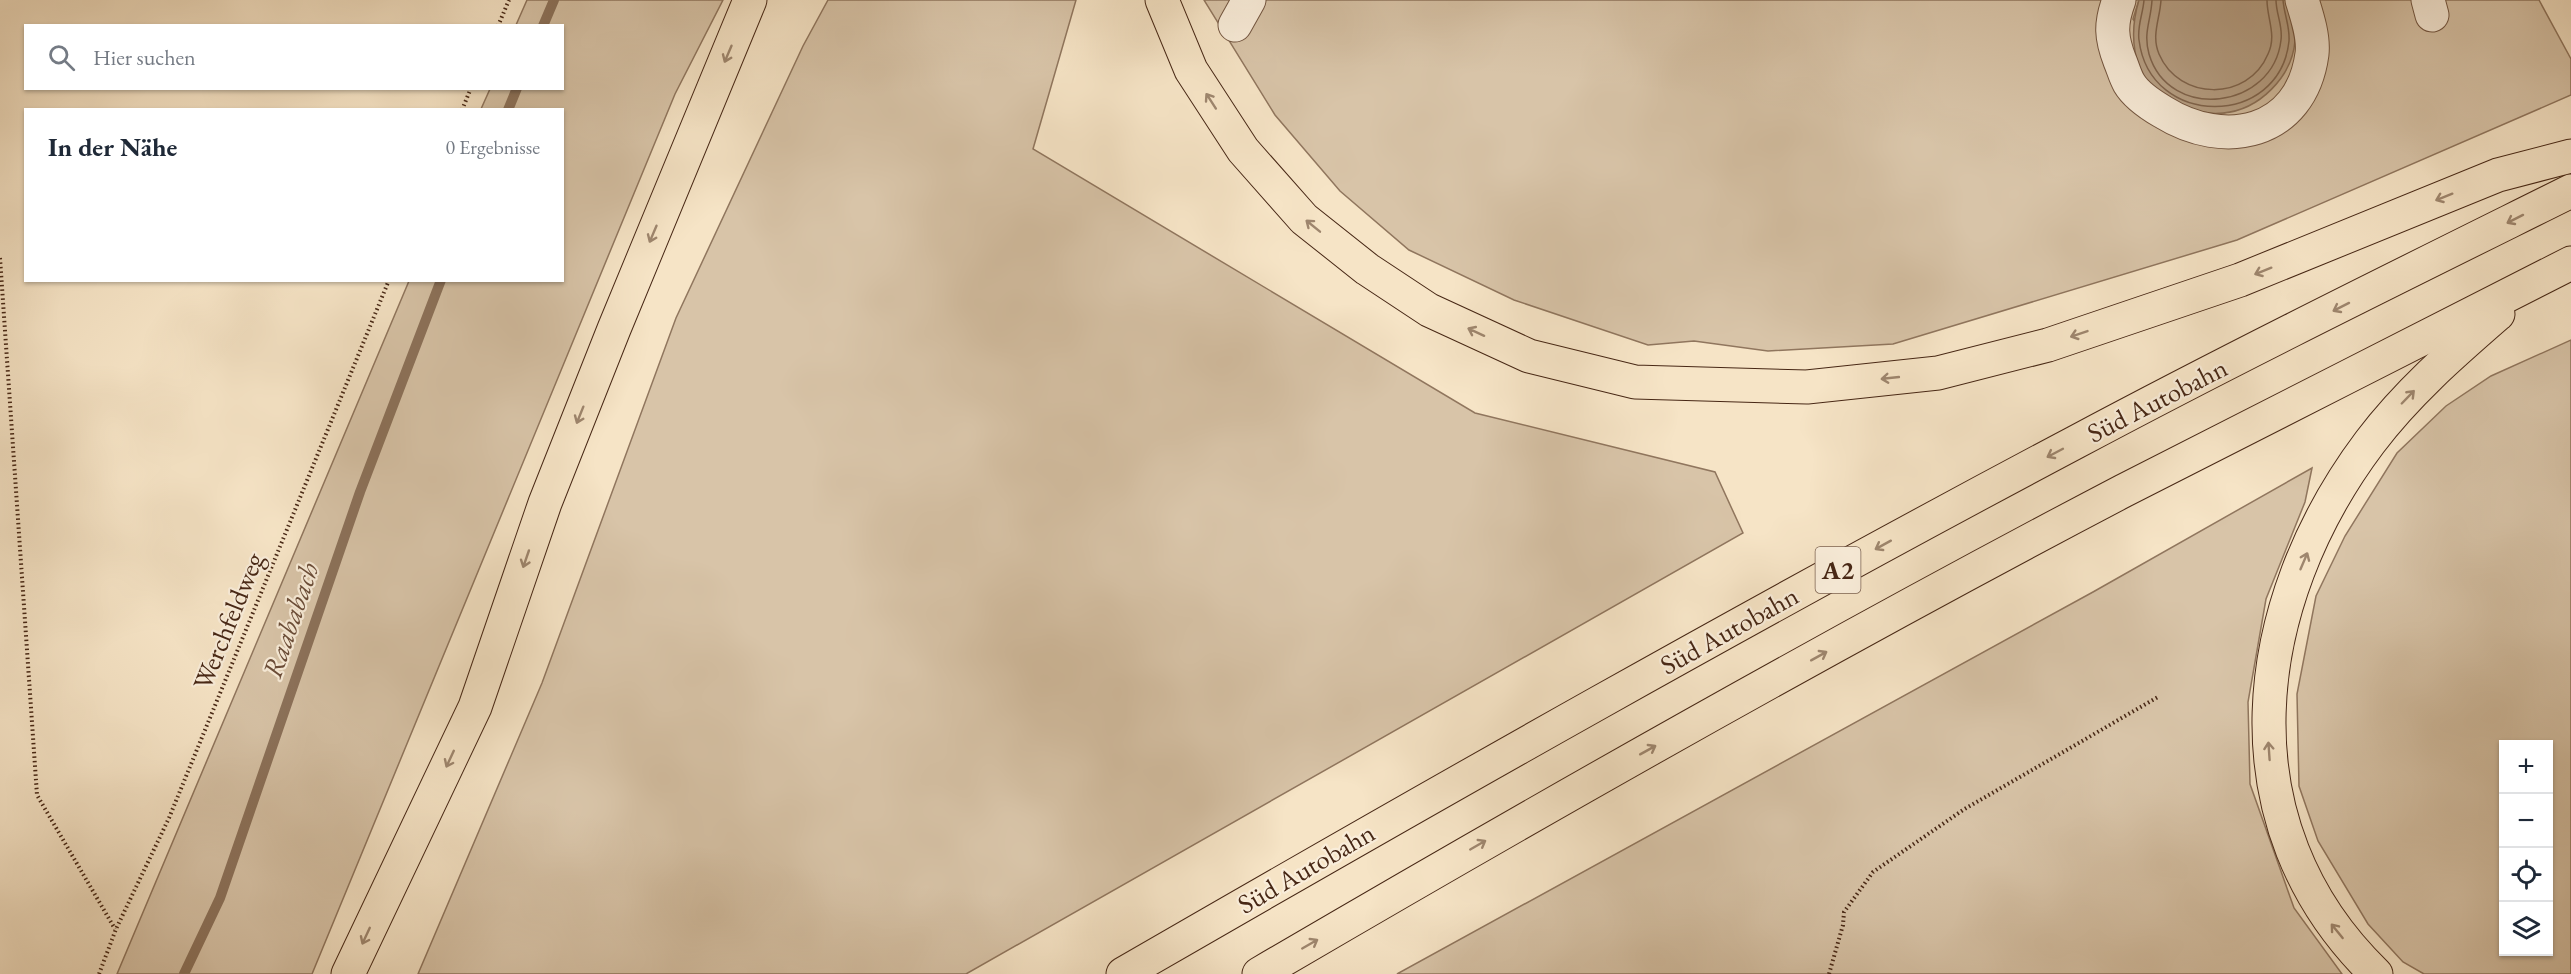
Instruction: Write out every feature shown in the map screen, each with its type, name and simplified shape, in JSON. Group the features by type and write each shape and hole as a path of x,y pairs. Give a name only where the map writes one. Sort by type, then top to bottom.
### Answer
{"highway":[{"path":"348,974 475,707 549,492 750,0"},
{"path":"1162,0 1191,70 1243,150 1304,219 1367,269 1428,310 1529,356 1635,382 1807,387 1938,373 2048,345 2240,280 2498,175 2559,158"},
{"name":"Süd Autobahn","path":"1122,974 1458,781 1890,542 2081,439 2569,192"},
{"name":"A2","path":"1259,974 1515,824 1955,581 2125,491 2571,263"},
{"path":"2376,974 2356,954 2329,920 2306,882 2288,842 2276,799 2269,756 2267,711 2274,663 2285,616 2300,569 2320,525 2343,482 2369,443 2432,372 2539,280"}],"lane":[{"path":"2119,0 2111,39 2129,83 2151,105 2183,125 2216,134 2253,130 2274,121 2296,100 2312,52 2302,0"}],"path":[{"path":"499,24 509,0"},
{"path":"463,108 470,90"},
{"path":"0,258 37,795 116,929"},
{"name":"Werchfeldweg","path":"99,974 116,929 169,818 388,282"},
{"path":"1829,974 1843,925 1844,912 1873,872 1963,810 2158,697"}],"shaded area":[{"path":"527,0 723,0 675,94 312,974 117,974 409,282 564,282 564,108 481,108 490,90 564,90 564,24 516,24"},
{"path":"828,0 1076,0 1033,149 1475,413 1715,472 1743,533 966,974 418,974 542,683 676,318 803,46"},
{"path":"1204,0 2139,0 2133,19 2202,113 2224,113 2245,107 2289,0 2539,0 2571,59 2571,95 2237,240 1893,344 1768,351 1694,341 1648,345 1514,300 1409,250 1340,191 1275,115"},
{"path":"2571,340 2571,974 2424,974 2403,962 2368,924 2318,841 2299,786 2297,694 2316,596 2345,536 2397,453 2446,406 2491,376"},
{"path":"2312,468 2305,502 2266,599 2248,702 2250,784 2294,908 2342,974 1397,974 2093,592"}],"water":[{"path":"2139,0 2289,0 2294,20 2295,41 2288,67 2280,79 2261,98 2236,111 2207,113 2167,99 2152,87 2138,65 2134,26"}],"waterway":[{"name":"Raababach","path":"544,24 554,0"},
{"name":"Raababach","path":"509,108 516,90"},
{"name":"Raababach","path":"184,974 220,898 360,492 440,282"}]}
